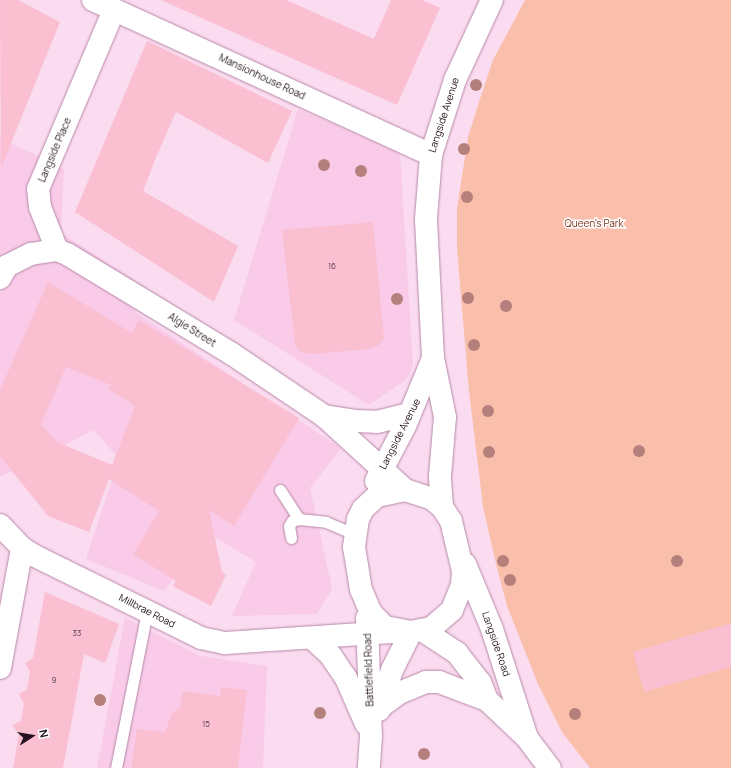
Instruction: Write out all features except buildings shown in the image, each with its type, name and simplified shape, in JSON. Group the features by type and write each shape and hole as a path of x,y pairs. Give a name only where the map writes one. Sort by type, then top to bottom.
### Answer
{"street":[{"name":"Mansionhouse Road","path":"93,0 431,155"},
{"name":"Langside Avenue","path":"442,507 440,476 445,417 434,358 426,219 431,155 455,80 492,0"},
{"name":"Langside Place","path":"57,250 40,207 38,189 114,10"},
{"path":"0,278 7,266 16,259 31,254 57,250"},
{"name":"Algie Street","path":"57,250 67,254 225,350 324,416 381,470 405,490"},
{"name":"Langside Avenue","path":"363,509 410,414 434,358"},
{"name":"Algie Street","path":"324,416 354,422 377,422 410,414"},
{"path":"405,490 432,499 442,507 451,521 460,553 462,585 458,600 441,621 412,631 381,624 366,605 356,568 354,534 363,509 377,496 405,490"},
{"name":"Millbrae Road","path":"2,530 22,548 201,638 225,643 312,638 368,632 412,631"},
{"path":"0,668 22,548"},
{"name":"Langside Road","path":"460,553 492,629 527,738"},
{"name":"Battlefield Road","path":"366,605 371,736 369,768"},
{"name":"Langside Road","path":"412,631 457,653 480,682 487,700 527,738 550,768"},
{"name":"Battlefield Road","path":"371,736 392,670 412,631"},
{"path":"312,638 331,656 346,678 371,736"},
{"path":"380,708 399,693 426,682 439,682 487,700"}],"lane":[{"path":"280,490 299,519"},
{"path":"291,538 289,526 292,521 299,519 326,522 354,534"},
{"path":"116,768 147,611"}],"shaded area":[{"path":"298,109 400,153 413,365 407,379 369,405 234,320"},
{"path":"0,138 64,169 61,233 147,288 135,312 341,448 310,488 332,589 317,614 232,616 256,562 208,533 164,591 86,559 119,459 94,430 0,477"},
{"path":"125,618 201,656 267,666 263,768 97,768"}],"green space":[{"name":"Queen's Park","path":"525,0 731,0 731,768 590,768 562,732 538,684 507,606 483,507 469,391 457,249 457,209 468,137 480,99 493,60"}]}
